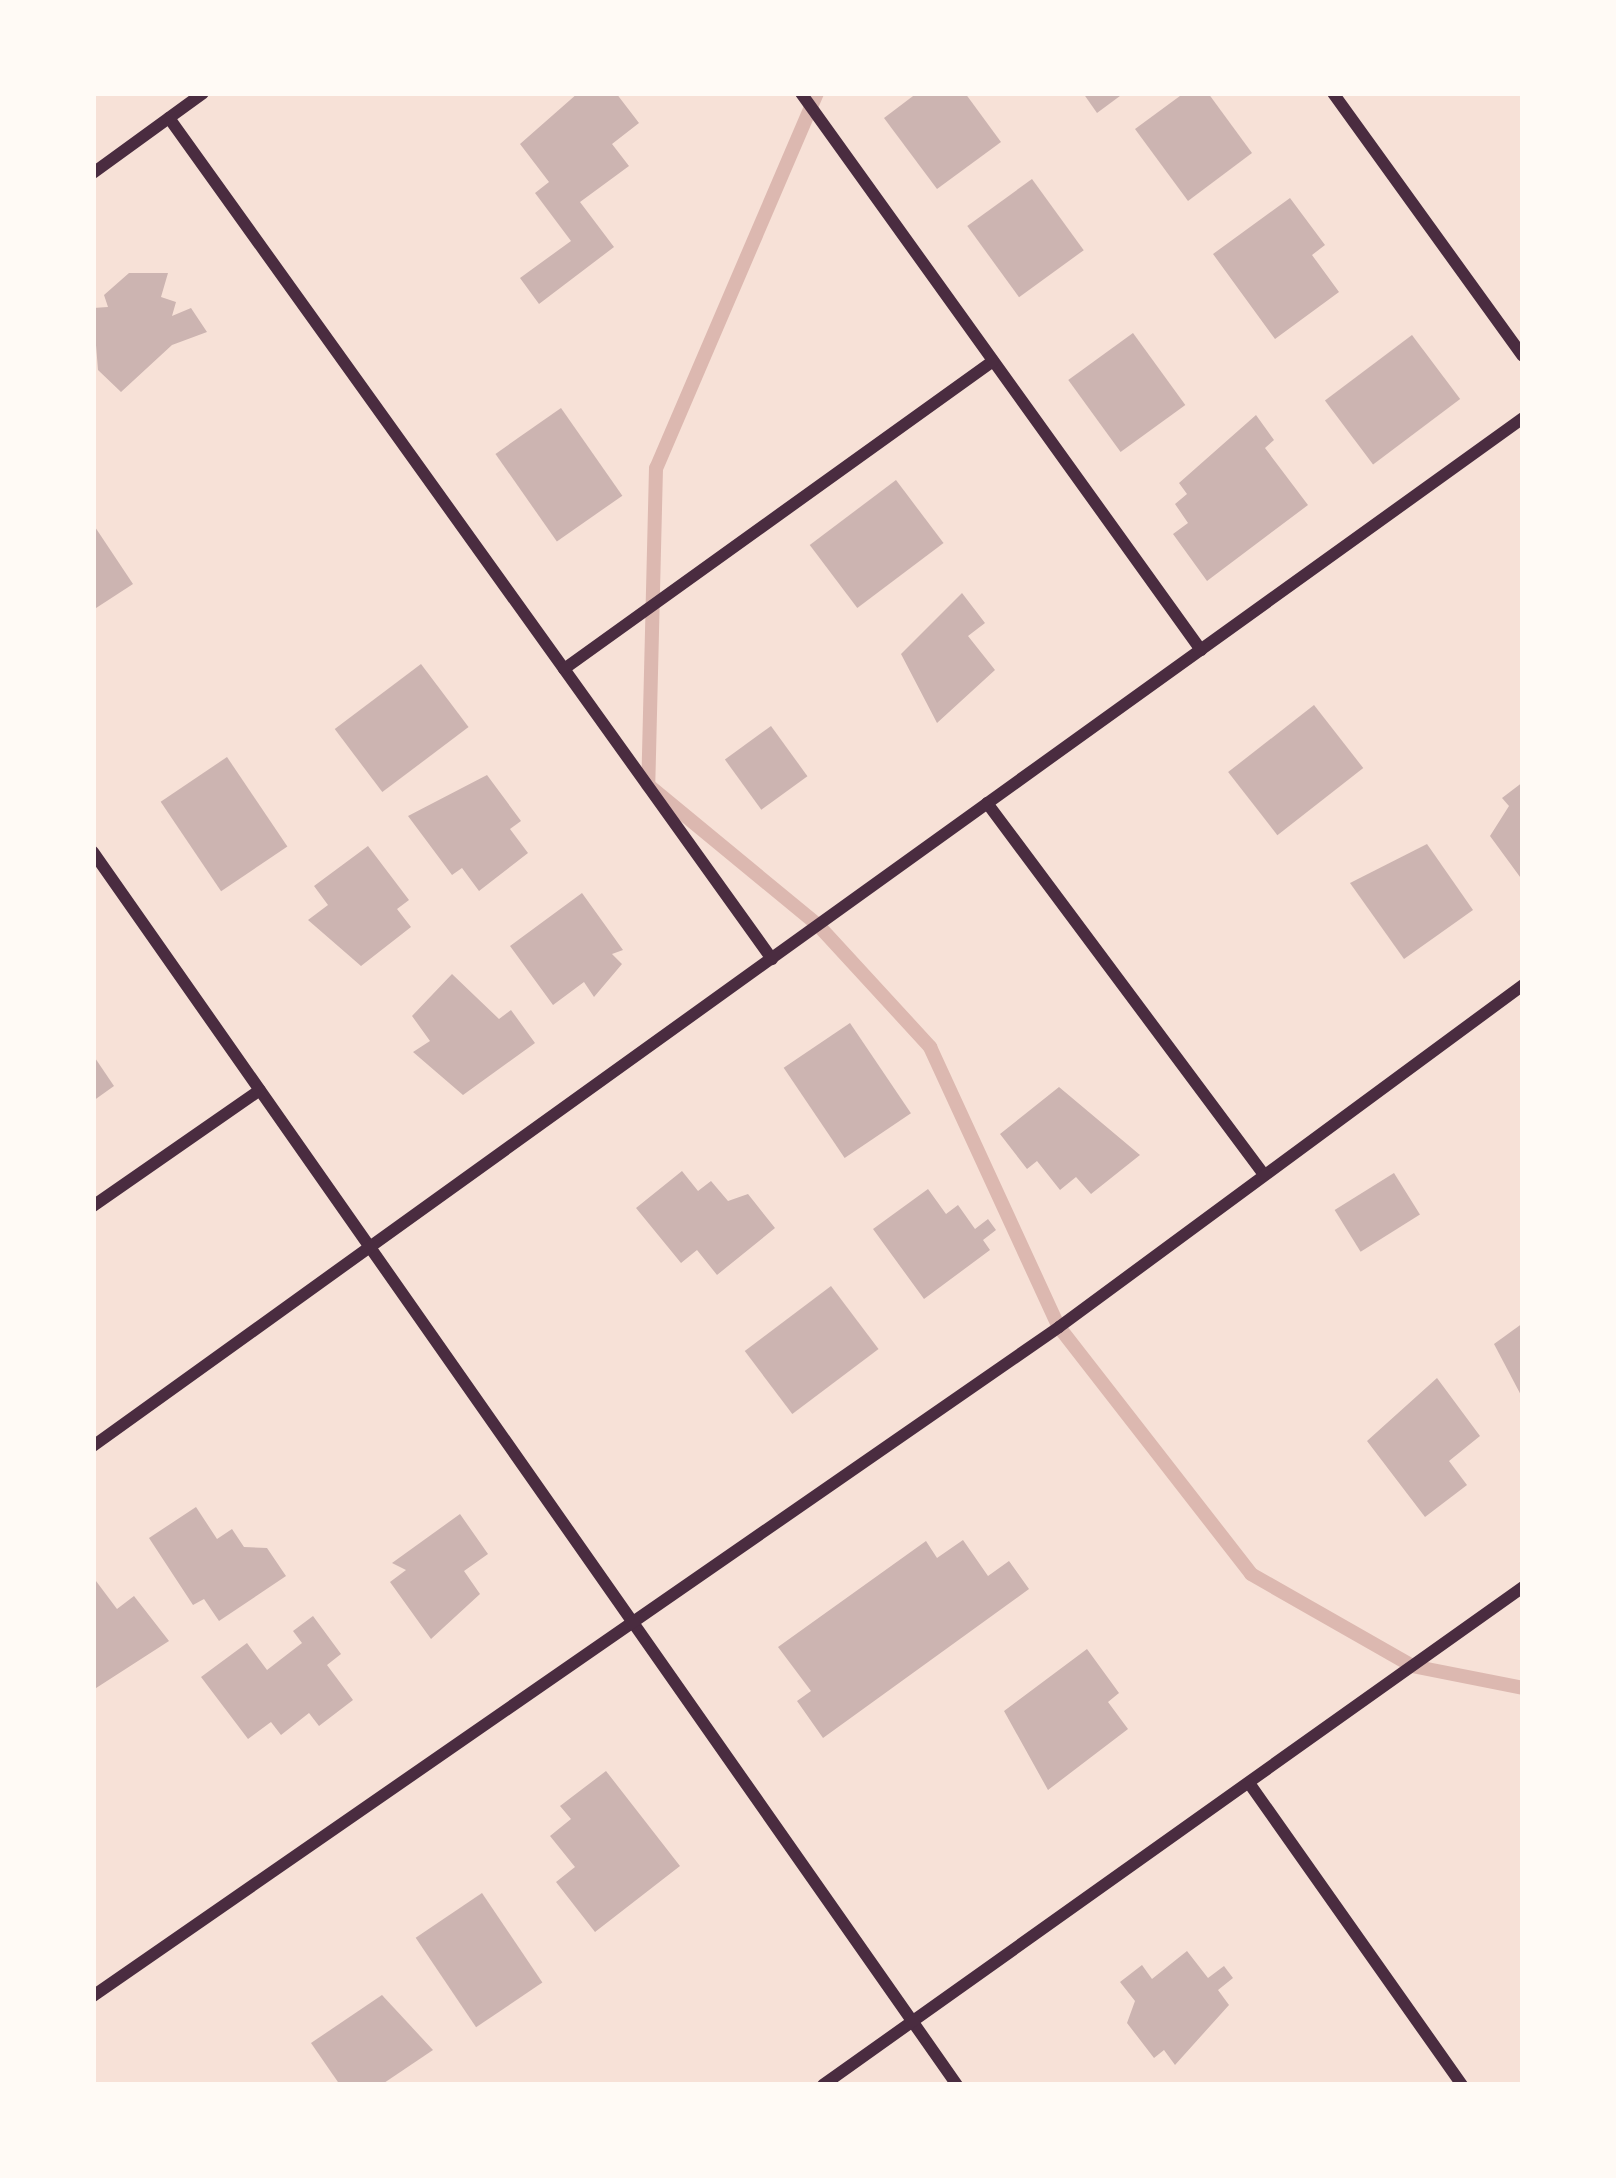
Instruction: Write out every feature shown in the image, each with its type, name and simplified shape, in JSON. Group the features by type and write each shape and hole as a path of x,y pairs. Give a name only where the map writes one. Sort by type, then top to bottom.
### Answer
{"street":[{"path":"93,173 203,93"},
{"path":"801,93 1202,650"},
{"path":"1334,93 1523,356"},
{"path":"169,118 772,959"},
{"path":"564,670 994,361"},
{"path":"93,1446 1523,418"},
{"path":"987,803 1261,1170"},
{"path":"93,852 957,2085"},
{"path":"93,1996 629,1617 1059,1327 1261,1170 1523,985"},
{"path":"93,1206 260,1090"},
{"path":"823,2085 1523,1587"},
{"path":"1249,1783 1462,2085"}],"building":[{"path":"578,93 616,93 639,123 612,144 629,166 580,202 614,247 539,304 520,278 571,241 535,193 549,182 520,144"},
{"path":"917,93 965,93 1001,142 937,189 884,118"},
{"path":"1083,93 1124,93 1097,113"},
{"path":"1184,93 1208,93 1252,153 1188,201 1135,129"},
{"path":"1032,179 1084,250 1019,297 967,226"},
{"path":"1290,198 1325,245 1312,255 1339,292 1275,339 1213,254"},
{"path":"129,273 168,273 161,297 176,302 172,316 191,308 207,332 172,345 121,392 98,370 93,308 108,307 104,295"},
{"path":"1133,333 1185,405 1121,452 1068,380"},
{"path":"1412,335 1460,399 1373,464 1325,401"},
{"path":"561,408 622,496 557,542 495,454"},
{"path":"1256,415 1274,440 1265,448 1308,505 1207,581 1173,534 1188,523 1175,504 1187,494 1179,483"},
{"path":"896,480 944,543 857,608 810,545"},
{"path":"93,524 133,584 93,610"},
{"path":"962,593 985,623 968,636 995,670 937,723 901,654"},
{"path":"421,664 469,727 382,792 335,729"},
{"path":"1314,705 1363,768 1277,835 1228,772"},
{"path":"771,726 807,776 761,810 725,760"},
{"path":"227,757 287,847 221,891 161,802"},
{"path":"487,775 521,821 510,829 528,853 479,891 462,868 452,875 408,816"},
{"path":"1523,782 1523,881 1490,836 1509,806 1502,798"},
{"path":"1427,844 1473,910 1404,959 1350,883"},
{"path":"368,846 409,900 397,909 411,927 361,966 308,920 328,905 314,886"},
{"path":"582,893 623,950 612,954 622,964 594,997 584,982 553,1005 510,946"},
{"path":"452,974 499,1019 511,1010 535,1043 463,1095 413,1052 430,1041 412,1016"},
{"path":"850,1023 911,1113 845,1158 784,1068"},
{"path":"93,1055 114,1086 93,1101"},
{"path":"1059,1087 1140,1155 1091,1194 1076,1177 1060,1190 1037,1161 1027,1169 1000,1134"},
{"path":"682,1171 698,1191 711,1181 728,1201 748,1194 775,1228 717,1275 697,1250 681,1263 636,1208"},
{"path":"1394,1173 1420,1215 1361,1252 1335,1210"},
{"path":"928,1189 946,1214 958,1205 975,1229 988,1219 996,1230 983,1240 990,1250 924,1299 873,1229"},
{"path":"831,1286 879,1349 792,1414 745,1351"},
{"path":"1523,1323 1523,1399 1494,1344"},
{"path":"1437,1378 1480,1436 1449,1461 1467,1485 1425,1517 1367,1441"},
{"path":"196,1507 217,1539 232,1529 244,1547 267,1548 286,1576 219,1621 204,1599 193,1605 149,1538"},
{"path":"460,1514 488,1554 464,1571 480,1594 431,1639 390,1582 406,1570 392,1563"},
{"path":"963,1540 988,1576 1009,1561 1029,1589 823,1738 797,1701 811,1691 778,1647 926,1541 937,1558"},
{"path":"93,1577 117,1609 134,1596 169,1641 93,1690"},
{"path":"313,1616 341,1654 327,1665 353,1700 319,1726 309,1713 281,1735 271,1722 248,1739 201,1677 247,1643 267,1670 302,1643 293,1631"},
{"path":"1087,1649 1119,1693 1108,1702 1128,1729 1048,1790 1004,1711"},
{"path":"606,1771 680,1866 595,1932 556,1882 575,1867 550,1836 571,1819 560,1806"},
{"path":"482,1893 542,1983 476,2027 416,1938"},
{"path":"1187,1951 1208,1978 1224,1966 1233,1978 1218,1990 1229,2005 1175,2065 1164,2050 1154,2058 1127,2023 1135,2001 1120,1982 1142,1965 1152,1979"},
{"path":"382,1995 433,2050 381,2085 340,2085 311,2043"}],"waterway":[{"path":"817,93 656,468 648,785 818,925 930,1047 1059,1327 1251,1574 1412,1666 1523,1688"}]}
